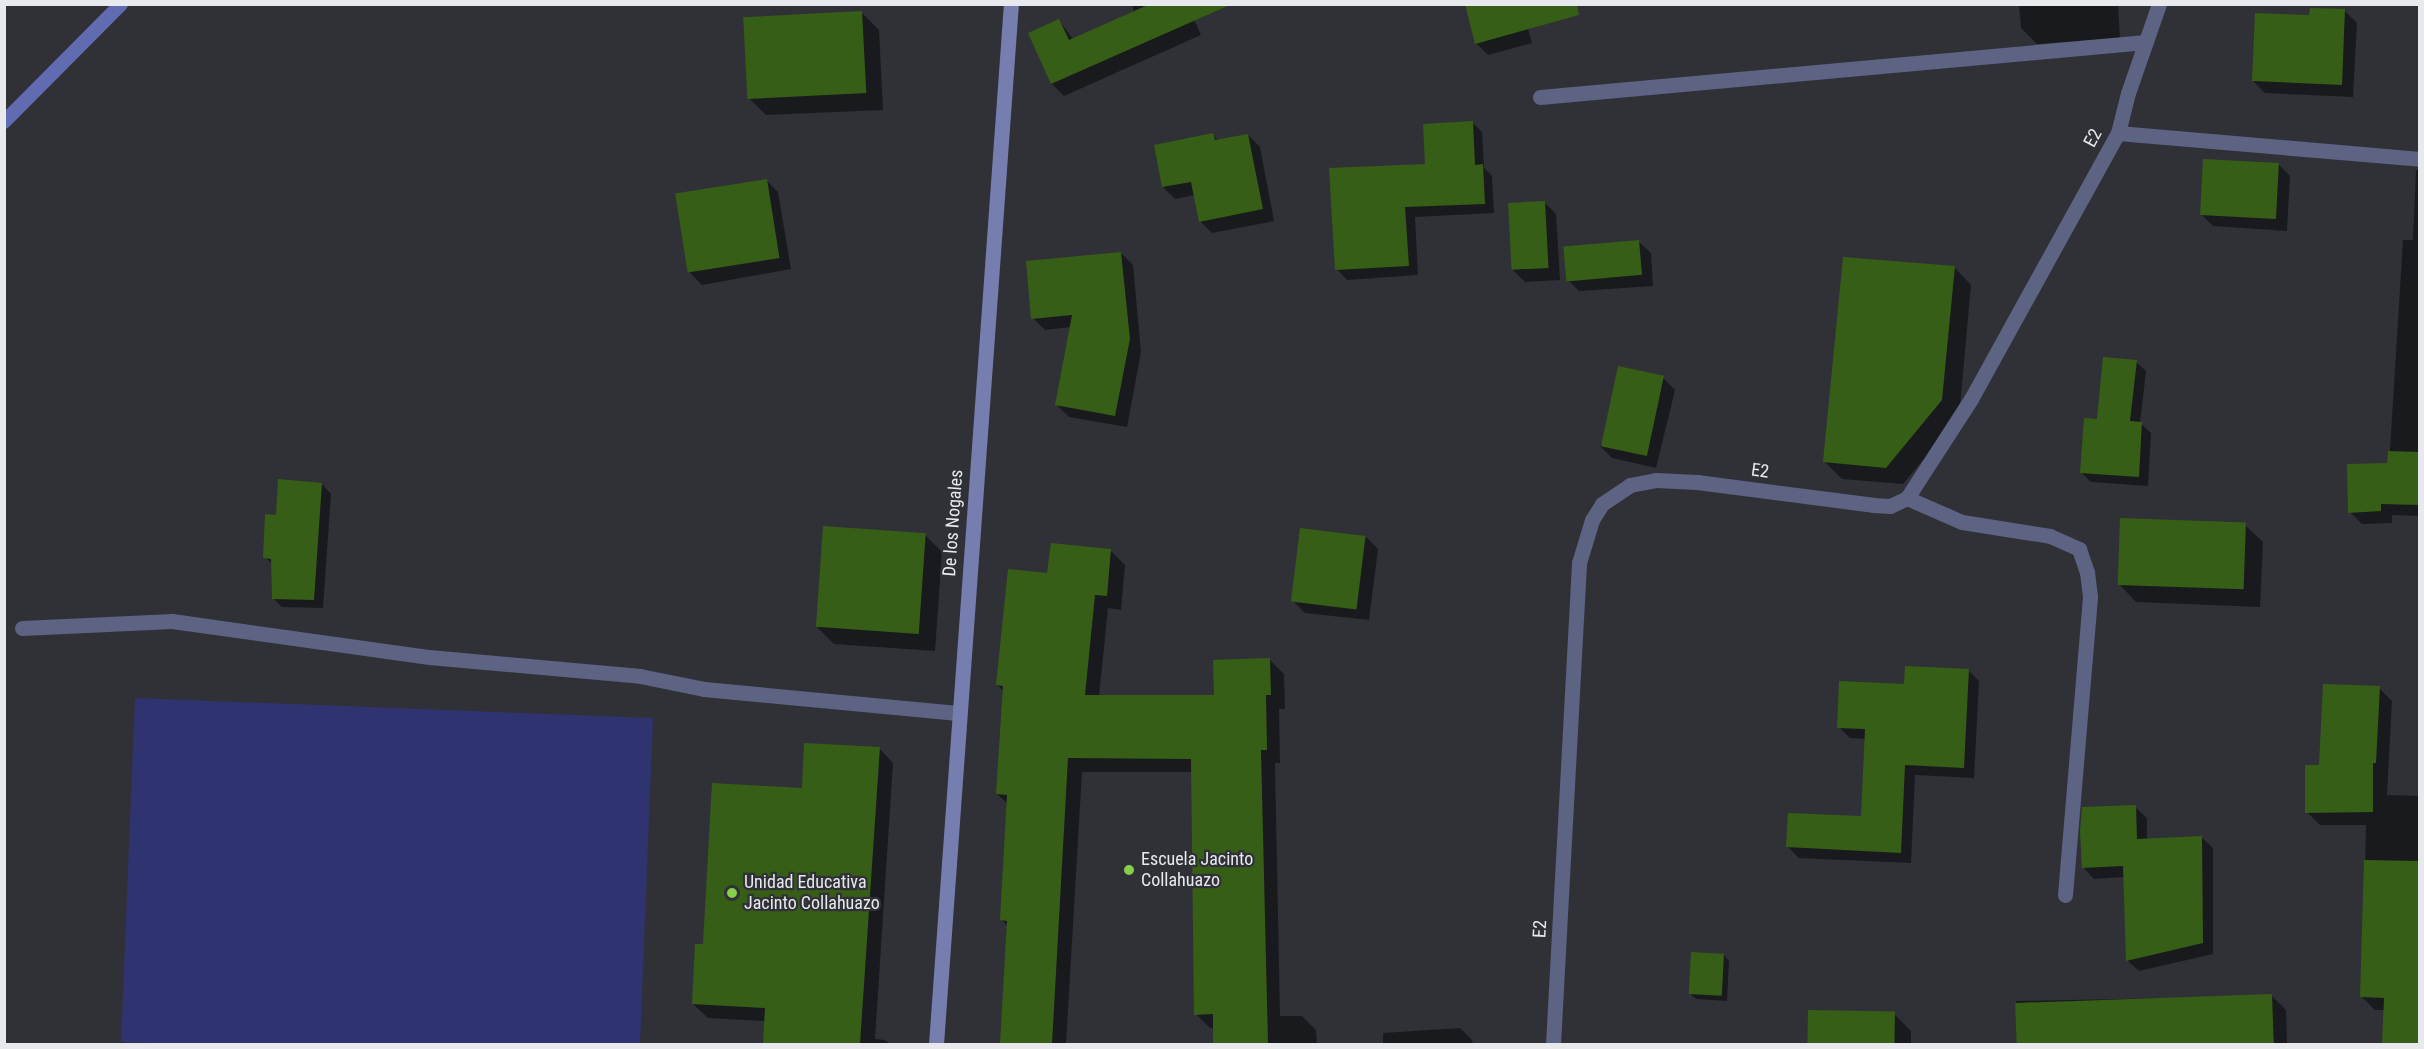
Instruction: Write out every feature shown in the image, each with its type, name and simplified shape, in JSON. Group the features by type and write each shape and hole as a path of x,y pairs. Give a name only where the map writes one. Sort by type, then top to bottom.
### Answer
{"street":[{"name":"De los Nogales","path":"936,1044 958,713 1011,4"},
{"name":"E2","path":"1553,1044 1579,563 1592,520 1602,504 1630,485 1656,480 1697,482 1873,506 1890,506 1907,498 1971,399 2118,133 2128,93 2159,4"},
{"path":"1540,97 2146,42"},
{"path":"2118,133 2420,159"},
{"path":"1907,498 1962,522 2050,536 2079,549 2087,572 2090,597 2065,895"},
{"path":"22,628 172,621 429,657 640,676 704,689 958,713"}],"shaded area":[{"path":"135,698 653,718 640,1044 121,1042"}],"building":[{"path":"1150,4 1232,4 1051,84 1028,33 1059,19 1069,40"},
{"path":"1465,4 1577,4 1579,15 1475,44"},
{"path":"2310,8 2345,9 2342,85 2252,81 2255,13 2309,15"},
{"path":"862,11 866,93 747,99 743,17"},
{"path":"1473,121 1475,165 1483,164 1485,204 1405,207 1409,266 1335,270 1329,168 1425,164 1423,124"},
{"path":"1213,133 1215,140 1248,134 1263,209 1199,222 1191,182 1162,187 1154,145"},
{"path":"2203,159 2279,163 2276,219 2200,215"},
{"path":"767,179 780,258 688,273 675,194"},
{"path":"1545,201 1549,268 1512,270 1508,203"},
{"path":"1639,240 1642,275 1566,281 1563,247"},
{"path":"1121,252 1130,339 1115,416 1055,405 1072,315 1031,319 1026,261"},
{"path":"1843,257 1955,266 1942,400 1886,468 1823,462"},
{"path":"2103,357 2137,360 2130,421 2142,422 2139,477 2080,473 2084,418 2097,419"},
{"path":"1618,366 1664,376 1647,456 1601,446"},
{"path":"2388,451 2420,452 2420,505 2381,504 2381,511 2348,513 2347,464 2387,463"},
{"path":"278,479 322,483 314,600 272,599 271,559 263,558 265,514 276,515"},
{"path":"2120,518 2246,522 2244,589 2118,585"},
{"path":"823,526 926,533 919,634 816,627"},
{"path":"1300,528 1366,536 1356,609 1291,601"},
{"path":"1051,543 1111,549 1107,596 1095,595 1085,695 1214,695 1213,660 1270,658 1271,695 1266,695 1267,750 1261,750 1268,1044 1213,1044 1213,1014 1194,1015 1191,759 1068,758 1052,1044 1000,1044 1007,921 1000,920 1007,795 996,794 1003,686 996,685 1008,569 1047,573"},
{"path":"1905,666 1969,669 1964,768 1905,765 1901,853 1786,847 1788,813 1861,816 1865,729 1837,728 1839,681 1904,684"},
{"path":"2323,684 2380,686 2376,763 2373,763 2373,812 2305,813 2305,765 2319,765"},
{"path":"804,743 880,747 860,1044 763,1044 765,1008 692,1004 695,944 703,944 712,783 802,788"},
{"path":"2136,805 2137,839 2202,836 2203,943 2126,961 2123,866 2082,868 2080,831 2082,807"},
{"path":"2364,860 2420,861 2420,1044 2382,1044 2384,998 2360,997"},
{"path":"1691,952 1724,954 1722,996 1689,994"},
{"path":"2272,994 2274,1044 2017,1044 2015,1003"},
{"path":"1808,1010 1895,1012 1894,1044 1807,1044"}],"waterway":[{"path":"4,122 121,4"}],"place":[{"name":"Escuela Jacinto Collahuazo","path":"1129,870"},
{"name":"Unidad Educativa Jacinto Collahuazo","path":"732,893"}]}
